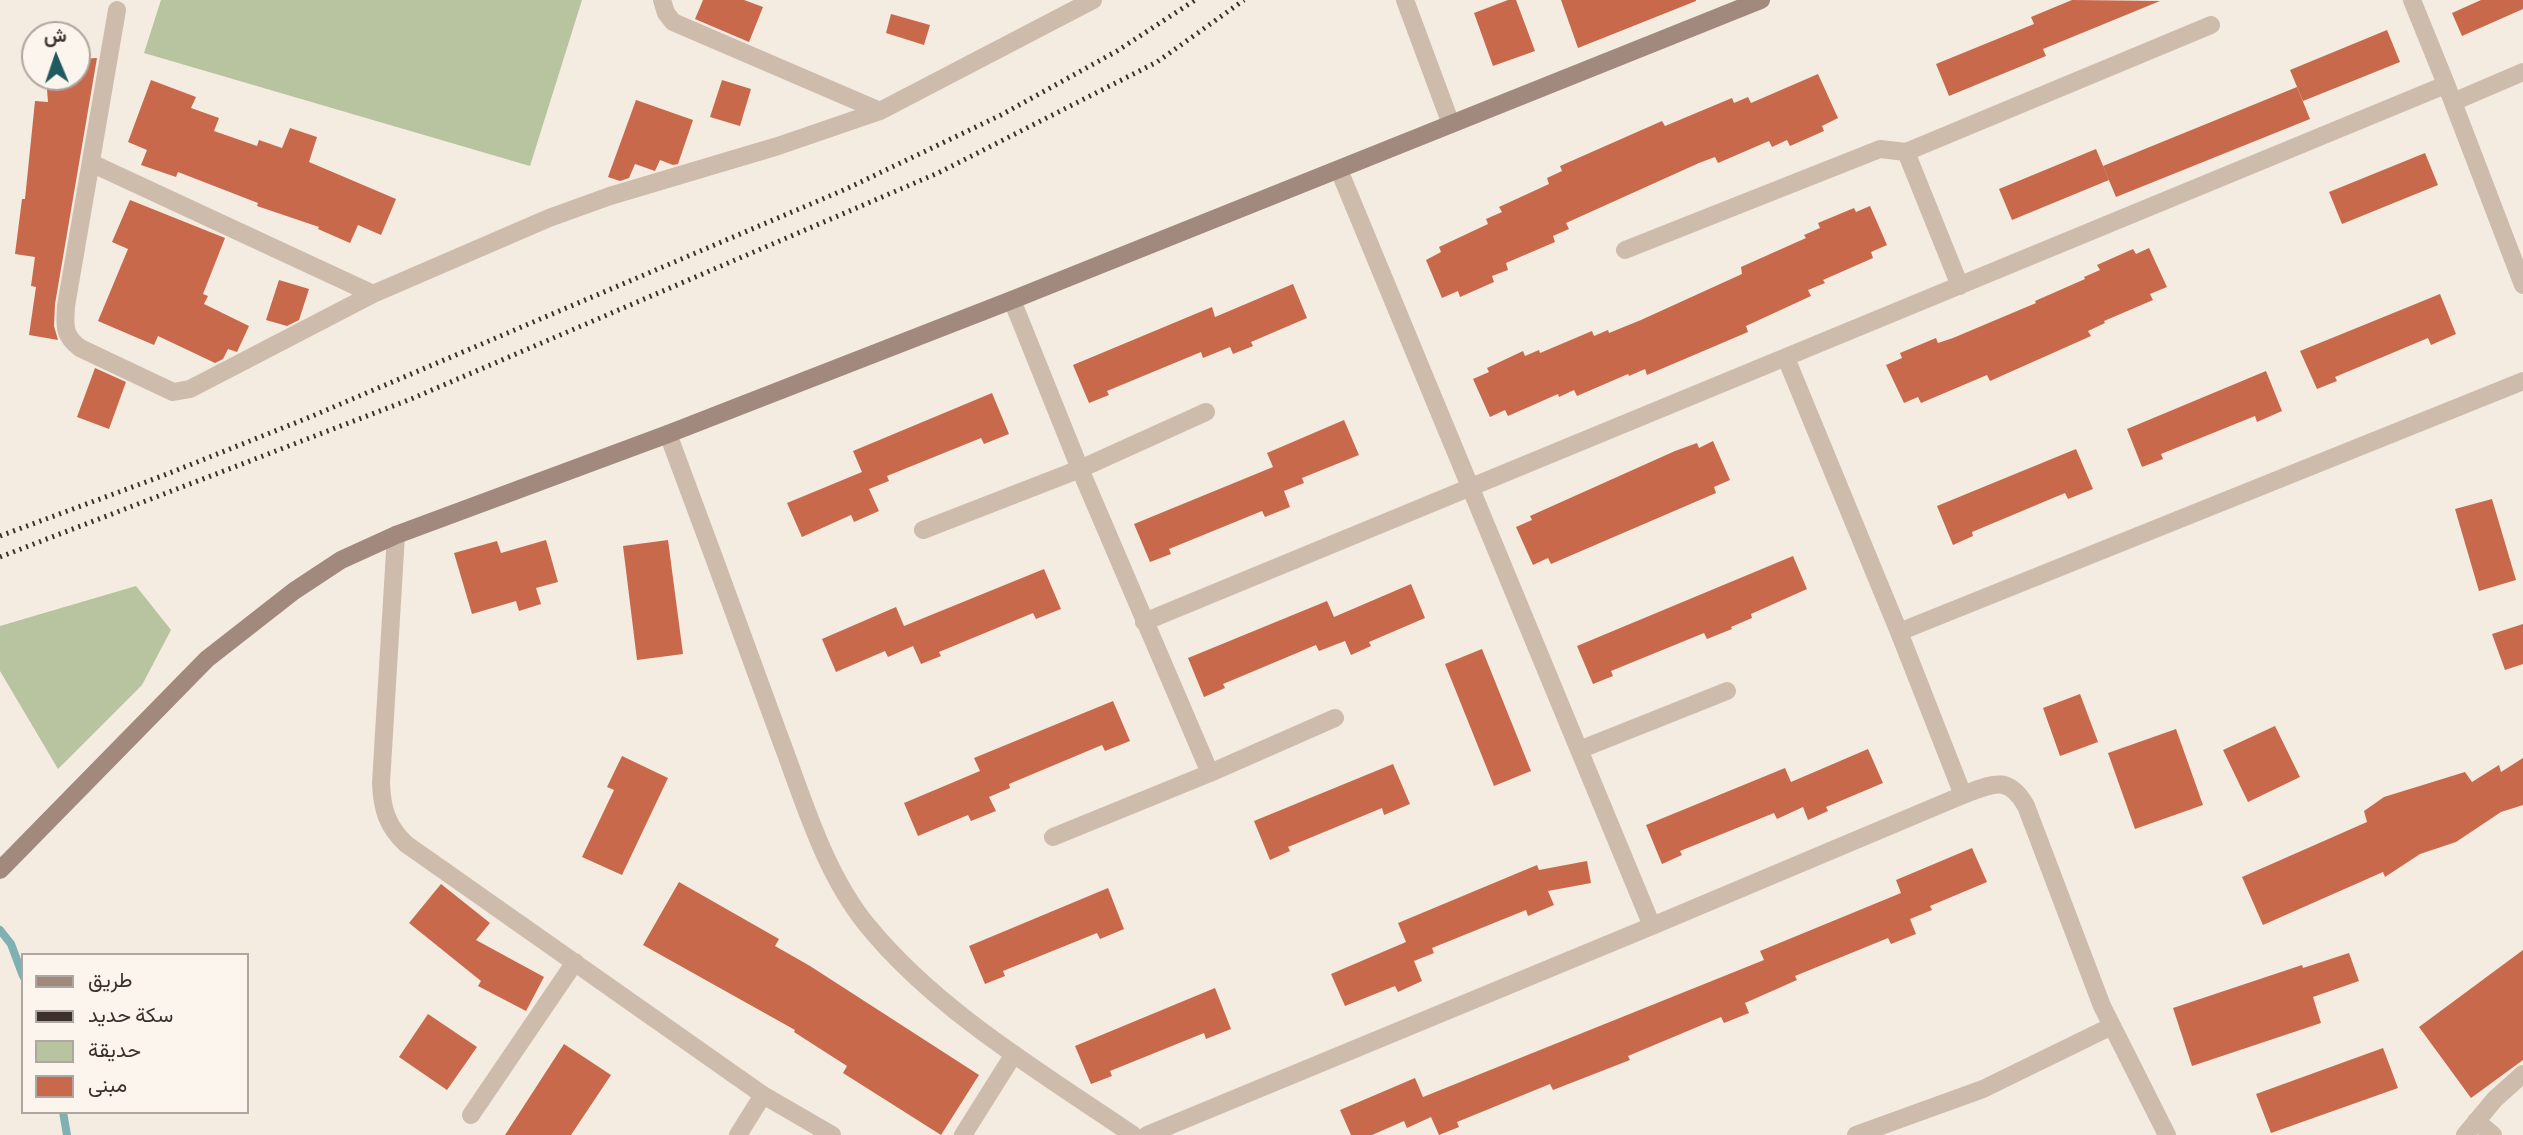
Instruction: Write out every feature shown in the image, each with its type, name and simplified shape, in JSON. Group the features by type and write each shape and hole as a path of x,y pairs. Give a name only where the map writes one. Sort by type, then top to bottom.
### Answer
{"main road":[{"path":"0,870 207,659 293,591 341,560 396,535 668,434 1012,300 1761,0"}],"street":[{"path":"662,0 666,13 673,22 880,111"},
{"path":"1405,0 1451,124"},
{"path":"2412,0 2523,285"},
{"path":"117,10 66,306 65,326 69,339 80,348 173,392 190,389 373,294 549,218 610,196 779,146 880,111 1087,1"},
{"path":"1625,250 1880,149 1906,152 2211,25"},
{"path":"2453,102 2523,72"},
{"path":"1144,622 2446,84"},
{"path":"1906,152 1960,286"},
{"path":"90,163 373,294"},
{"path":"1339,170 1652,926"},
{"path":"1012,300 1144,622 1210,773"},
{"path":"1786,358 1899,632 1962,795"},
{"path":"1899,632 2523,381"},
{"path":"923,530 1080,469 1206,412"},
{"path":"668,434 815,830 848,898 866,924 893,954 932,991 1014,1055 1133,1135"},
{"path":"396,535 381,757 381,801 384,815 396,834 406,844 764,1095 832,1135"},
{"path":"1579,750 1727,691"},
{"path":"1052,837 1210,773 1335,718"},
{"path":"1147,1135 1992,784 2011,786 2019,794 2112,1026 2167,1135"},
{"path":"471,1115 575,962"},
{"path":"1856,1135 1983,1089 2112,1026"},
{"path":"963,1135 1014,1055"},
{"path":"2493,1135 2470,1128 2495,1099 2523,1074"},
{"path":"738,1135 764,1095"}],"green space":[{"path":"161,0 582,0 530,166 144,53"},
{"path":"136,586 171,630 142,685 58,769 0,671 0,626"}],"building":[{"path":"703,0 744,0 763,7 749,42 695,19"},
{"path":"1508,0 1516,0 1535,51 1493,66 1474,13"},
{"path":"1561,0 1696,0 1696,1 1578,48"},
{"path":"2072,0 2160,1 2043,49 2046,56 1949,96 1936,64 2034,24 2031,17"},
{"path":"2481,0 2523,0 2523,9 2462,36 2452,13"},
{"path":"891,14 930,25 924,45 886,33"},
{"path":"2387,30 2400,62 2303,101 2290,70"},
{"path":"91,58 97,58 55,304 54,326 58,340 29,335 36,287 31,286 35,257 15,254 22,199 25,199 35,101 48,102 47,91 91,91"},
{"path":"1818,74 1838,118 1822,126 1824,131 1790,146 1787,140 1772,147 1769,141 1718,163 1715,157 1699,163 1566,223 1569,229 1553,236 1555,242 1506,263 1508,270 1492,276 1494,282 1460,297 1458,291 1442,298 1426,260 1441,252 1439,247 1488,224 1486,219 1502,212 1499,207 1549,184 1547,178 1562,171 1560,166 1662,121 1665,126 1732,98 1734,103 1748,97 1751,103"},
{"path":"151,80 196,97 191,108 219,118 214,131 257,146 259,140 282,148 290,128 317,137 309,162 396,199 381,235 358,225 350,243 318,229 319,227 257,206 258,203 178,172 176,177 141,165 147,150 128,142"},
{"path":"722,80 751,89 740,126 710,117"},
{"path":"2297,87 2310,119 2116,197 2103,166"},
{"path":"636,100 693,120 678,164 660,160 655,171 635,164 629,178 620,181 608,177"},
{"path":"2096,149 2109,180 2012,220 1999,189"},
{"path":"2425,153 2438,185 2342,224 2329,192"},
{"path":"130,200 225,238 203,294 208,296 204,304 249,326 237,352 228,349 223,359 215,363 158,336 154,345 98,321 128,249 112,242"},
{"path":"1870,206 1887,245 1871,252 1873,258 1823,280 1825,283 1808,290 1811,296 1746,326 1748,332 1647,375 1645,369 1577,396 1574,390 1559,397 1558,394 1508,416 1505,410 1490,417 1473,379 1489,372 1487,368 1523,351 1525,356 1539,350 1540,353 1592,331 1594,336 1608,330 1609,333 1641,320 1742,274 1741,267 1806,238 1804,235 1820,228 1818,223 1854,208 1856,212"},
{"path":"2149,248 2167,287 2150,294 2153,300 2104,321 2105,323 2088,331 2091,336 1990,381 1987,375 1921,403 1918,397 1904,403 1886,365 1902,358 1900,353 1936,338 1938,343 1953,338 2036,303 2035,301 2100,270 2097,265 2133,249 2136,254"},
{"path":"279,280 309,289 299,320 287,326 266,320"},
{"path":"1293,284 1307,318 1251,342 1253,346 1233,354 1230,347 1203,358 1201,352 1107,391 1109,395 1089,403 1073,365 1212,307 1215,317"},
{"path":"2440,294 2456,334 2431,345 2428,338 2335,377 2337,381 2317,389 2300,351"},
{"path":"95,368 126,382 109,429 77,417"},
{"path":"2266,371 2282,411 2257,422 2255,416 2161,454 2163,459 2142,467 2127,429"},
{"path":"992,393 1009,434 984,444 981,438 887,476 889,481 869,489 879,511 854,522 851,515 802,537 787,503 862,472 853,451"},
{"path":"1344,420 1359,455 1302,478 1304,483 1284,491 1290,507 1265,517 1262,511 1169,549 1171,554 1150,562 1134,524 1273,467 1267,453"},
{"path":"1713,441 1730,480 1714,487 1716,493 1551,564 1548,558 1533,565 1516,527 1532,520 1530,516 1675,451 1697,443 1699,448"},
{"path":"2076,449 2093,489 2068,499 2065,493 1972,532 1973,536 1953,545 1937,506"},
{"path":"2492,499 2516,580 2479,591 2455,509"},
{"path":"546,540 558,582 536,588 541,604 519,611 516,601 472,614 454,553 497,541 501,553"},
{"path":"668,540 683,654 637,660 623,546"},
{"path":"1793,556 1807,589 1751,614 1752,618 1731,627 1732,629 1707,639 1704,633 1611,671 1613,676 1593,684 1577,646"},
{"path":"1044,569 1061,609 1036,619 1033,613 939,652 941,656 921,664 913,646 888,657 885,651 836,672 822,639 896,607 904,626"},
{"path":"1411,584 1425,618 1369,642 1371,646 1351,655 1345,641 1319,651 1316,645 1223,684 1225,688 1204,697 1188,658 1327,601 1334,617"},
{"path":"2523,624 2523,664 2505,670 2492,634"},
{"path":"1482,649 1531,771 1494,786 1445,664"},
{"path":"2080,694 2098,742 2060,756 2043,708"},
{"path":"1113,701 1130,741 1105,751 1102,745 1009,784 1010,788 989,797 996,811 971,821 968,815 918,836 904,803 980,771 974,758"},
{"path":"2275,726 2300,777 2248,802 2223,750"},
{"path":"2176,729 2203,805 2135,829 2108,753"},
{"path":"1868,749 1883,783 1826,807 1828,811 1808,820 1803,807 1777,819 1774,813 1680,851 1682,855 1662,864 1646,825 1785,768 1791,782"},
{"path":"622,756 668,778 622,875 582,857 614,790 607,787"},
{"path":"2523,758 2523,805 2501,812 2456,842 2420,854 2385,877 2383,872 2263,925 2242,877 2367,822 2364,811 2384,797 2465,772 2472,782 2499,765 2501,772"},
{"path":"1393,764 1410,804 1384,815 1382,808 1288,847 1290,851 1270,860 1254,821"},
{"path":"1972,848 1987,882 1930,906 1932,910 1910,919 1916,934 1891,944 1888,938 1795,976 1797,980 1745,1003 1749,1013 1724,1023 1721,1017 1628,1056 1630,1060 1553,1090 1550,1084 1457,1122 1459,1127 1439,1135 1431,1117 1407,1128 1404,1121 1372,1135 1351,1135 1340,1110 1415,1078 1423,1097 1764,960 1760,951 1901,893 1896,880"},
{"path":"1587,861 1591,883 1548,891 1554,905 1528,916 1526,910 1432,948 1434,953 1414,961 1422,981 1398,992 1395,986 1345,1006 1331,974 1406,942 1398,923 1537,865 1539,870"},
{"path":"679,882 779,939 775,946 979,1075 941,1135 843,1073 847,1066 794,1032 795,1030 643,945"},
{"path":"441,884 490,923 476,940 544,977 526,1011 478,986 481,981 409,923"},
{"path":"1108,888 1124,929 1100,939 1097,933 1003,971 1005,976 985,984 969,946"},
{"path":"2523,950 2523,1060 2471,1098 2419,1027"},
{"path":"2349,953 2359,981 2313,997 2321,1023 2192,1066 2173,1008 2302,965 2303,968"},
{"path":"1215,988 1231,1029 1206,1039 1204,1033 1110,1071 1112,1076 1091,1084 1075,1046"},
{"path":"428,1014 477,1047 447,1090 399,1057"},
{"path":"564,1044 611,1075 571,1135 505,1135"},
{"path":"2383,1048 2398,1088 2271,1133 2256,1094"}],"waterway":[{"path":"0,930 11,944 21,971"},
{"path":"63,1114 67,1135"}],"railway":[{"path":"0,536 310,417 846,189 1001,115 1117,51 1195,0"},
{"path":"0,557 411,399 938,173 1157,62 1244,0"}]}
